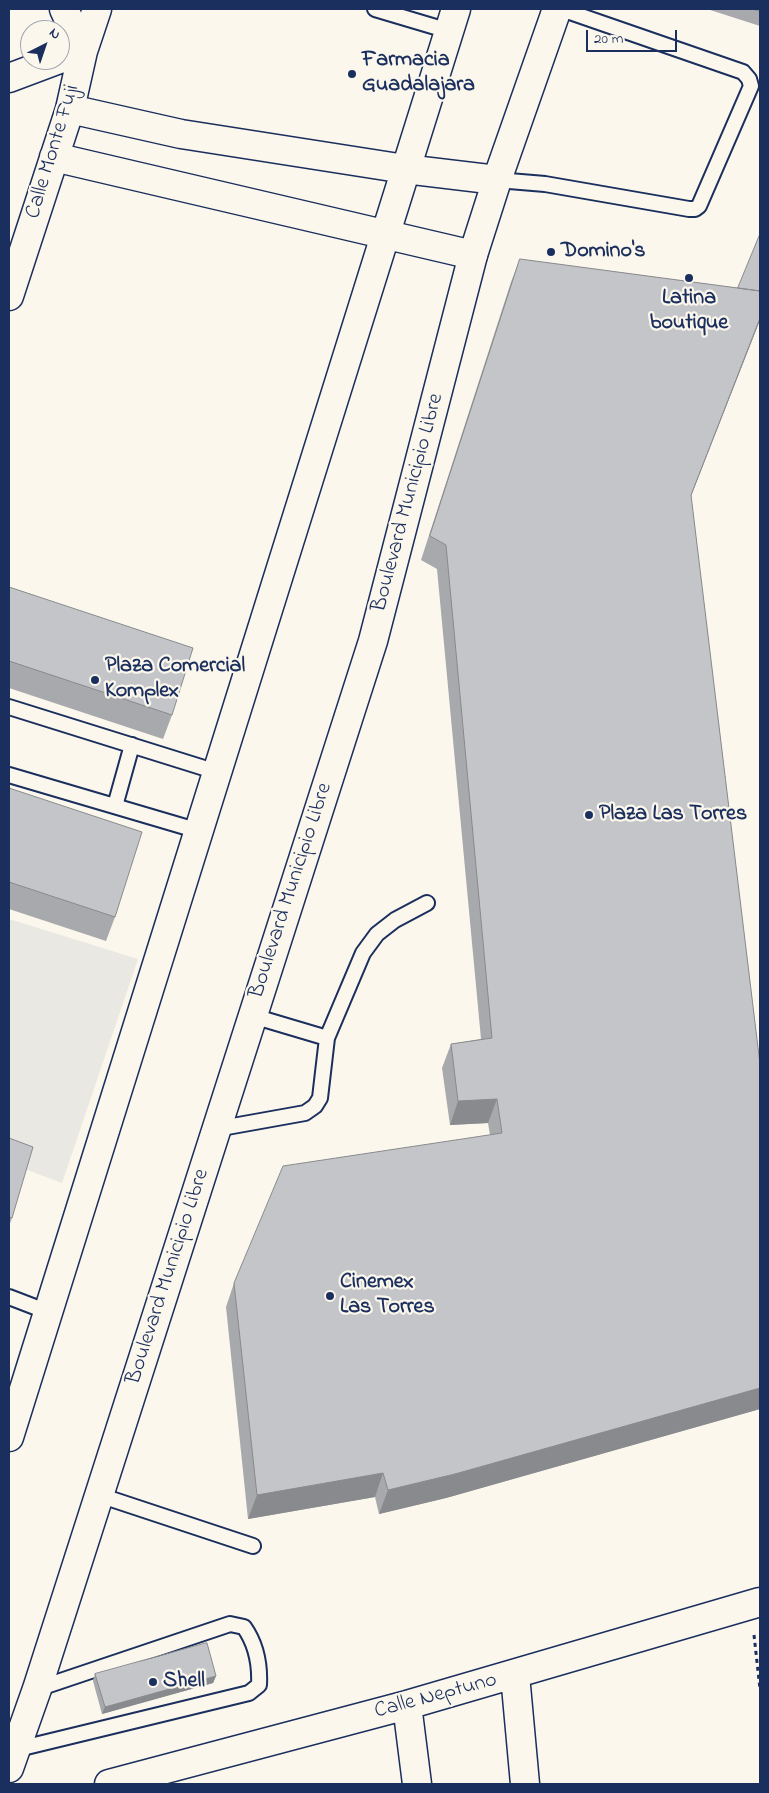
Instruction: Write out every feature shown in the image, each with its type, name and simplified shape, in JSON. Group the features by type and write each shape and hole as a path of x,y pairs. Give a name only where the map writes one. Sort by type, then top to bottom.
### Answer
{"main road":[{"name":"Calle Monte Fuji","path":"70,51 97,9"},
{"name":"Boulevard Municipio Libre","path":"11,1755 37,1689 373,641 473,255 497,180 557,9"},
{"path":"9,1438 453,20"},
{"path":"9,78 30,70"},
{"name":"Calle Monte Fuji","path":"9,296 18,234 54,157 70,109 68,70"},
{"path":"70,109 181,134 405,169 497,180"},
{"path":"54,157 473,255"},
{"name":"Calle Neptuno","path":"109,1784 515,1675 756,1603"},
{"path":"515,1675 525,1784"},
{"path":"407,1705 417,1784"}],"lane":[{"path":"376,9 453,20"},
{"path":"497,180 545,184 690,210 695,209 699,206 751,86 749,79 743,72 561,9"},
{"path":"9,707 217,772"},
{"path":"115,806 132,745"},
{"path":"9,775 198,831"},
{"path":"216,1129 305,1113 315,1106 320,1098 327,1038 363,952 377,934 395,920 427,903"},
{"path":"252,1016 327,1038"},
{"path":"9,1297 48,1312"},
{"path":"99,1495 253,1546"},
{"path":"11,1755 249,1693 259,1685 260,1671 252,1638 244,1627 230,1624 37,1689"}],"path":[{"path":"756,1603 760,1690"}],"shaded area":[{"path":"9,919 138,959 62,1183 9,1163"}],"building":[{"path":"760,234 760,291 738,288"},
{"name":"Plaza Las Torres","path":"520,259 760,291 760,318 691,495 760,1064 760,1388 455,1474 388,1490 383,1473 257,1495 234,1283 283,1166 502,1133 497,1099 458,1101 451,1044 492,1038 446,545 430,536"},
{"name":"Plaza Comercial Komplex","path":"9,587 193,648 172,715 9,661"},
{"path":"9,788 142,832 115,917 9,882"},
{"path":"9,1138 33,1147 12,1218 9,1217"},
{"name":"Shell","path":"207,1643 216,1676 105,1707 95,1674"}],"place":[{"name":"Farmacia Guadalajara","path":"352,74"},
{"name":"Domino's","path":"551,252"},
{"name":"Latina boutique","path":"689,278"},
{"name":"Plaza Comercial Komplex","path":"95,680"},
{"name":"Plaza Las Torres","path":"589,815"},
{"name":"Cinemex Las Torres","path":"330,1296"},
{"name":"Shell","path":"153,1682"}]}
